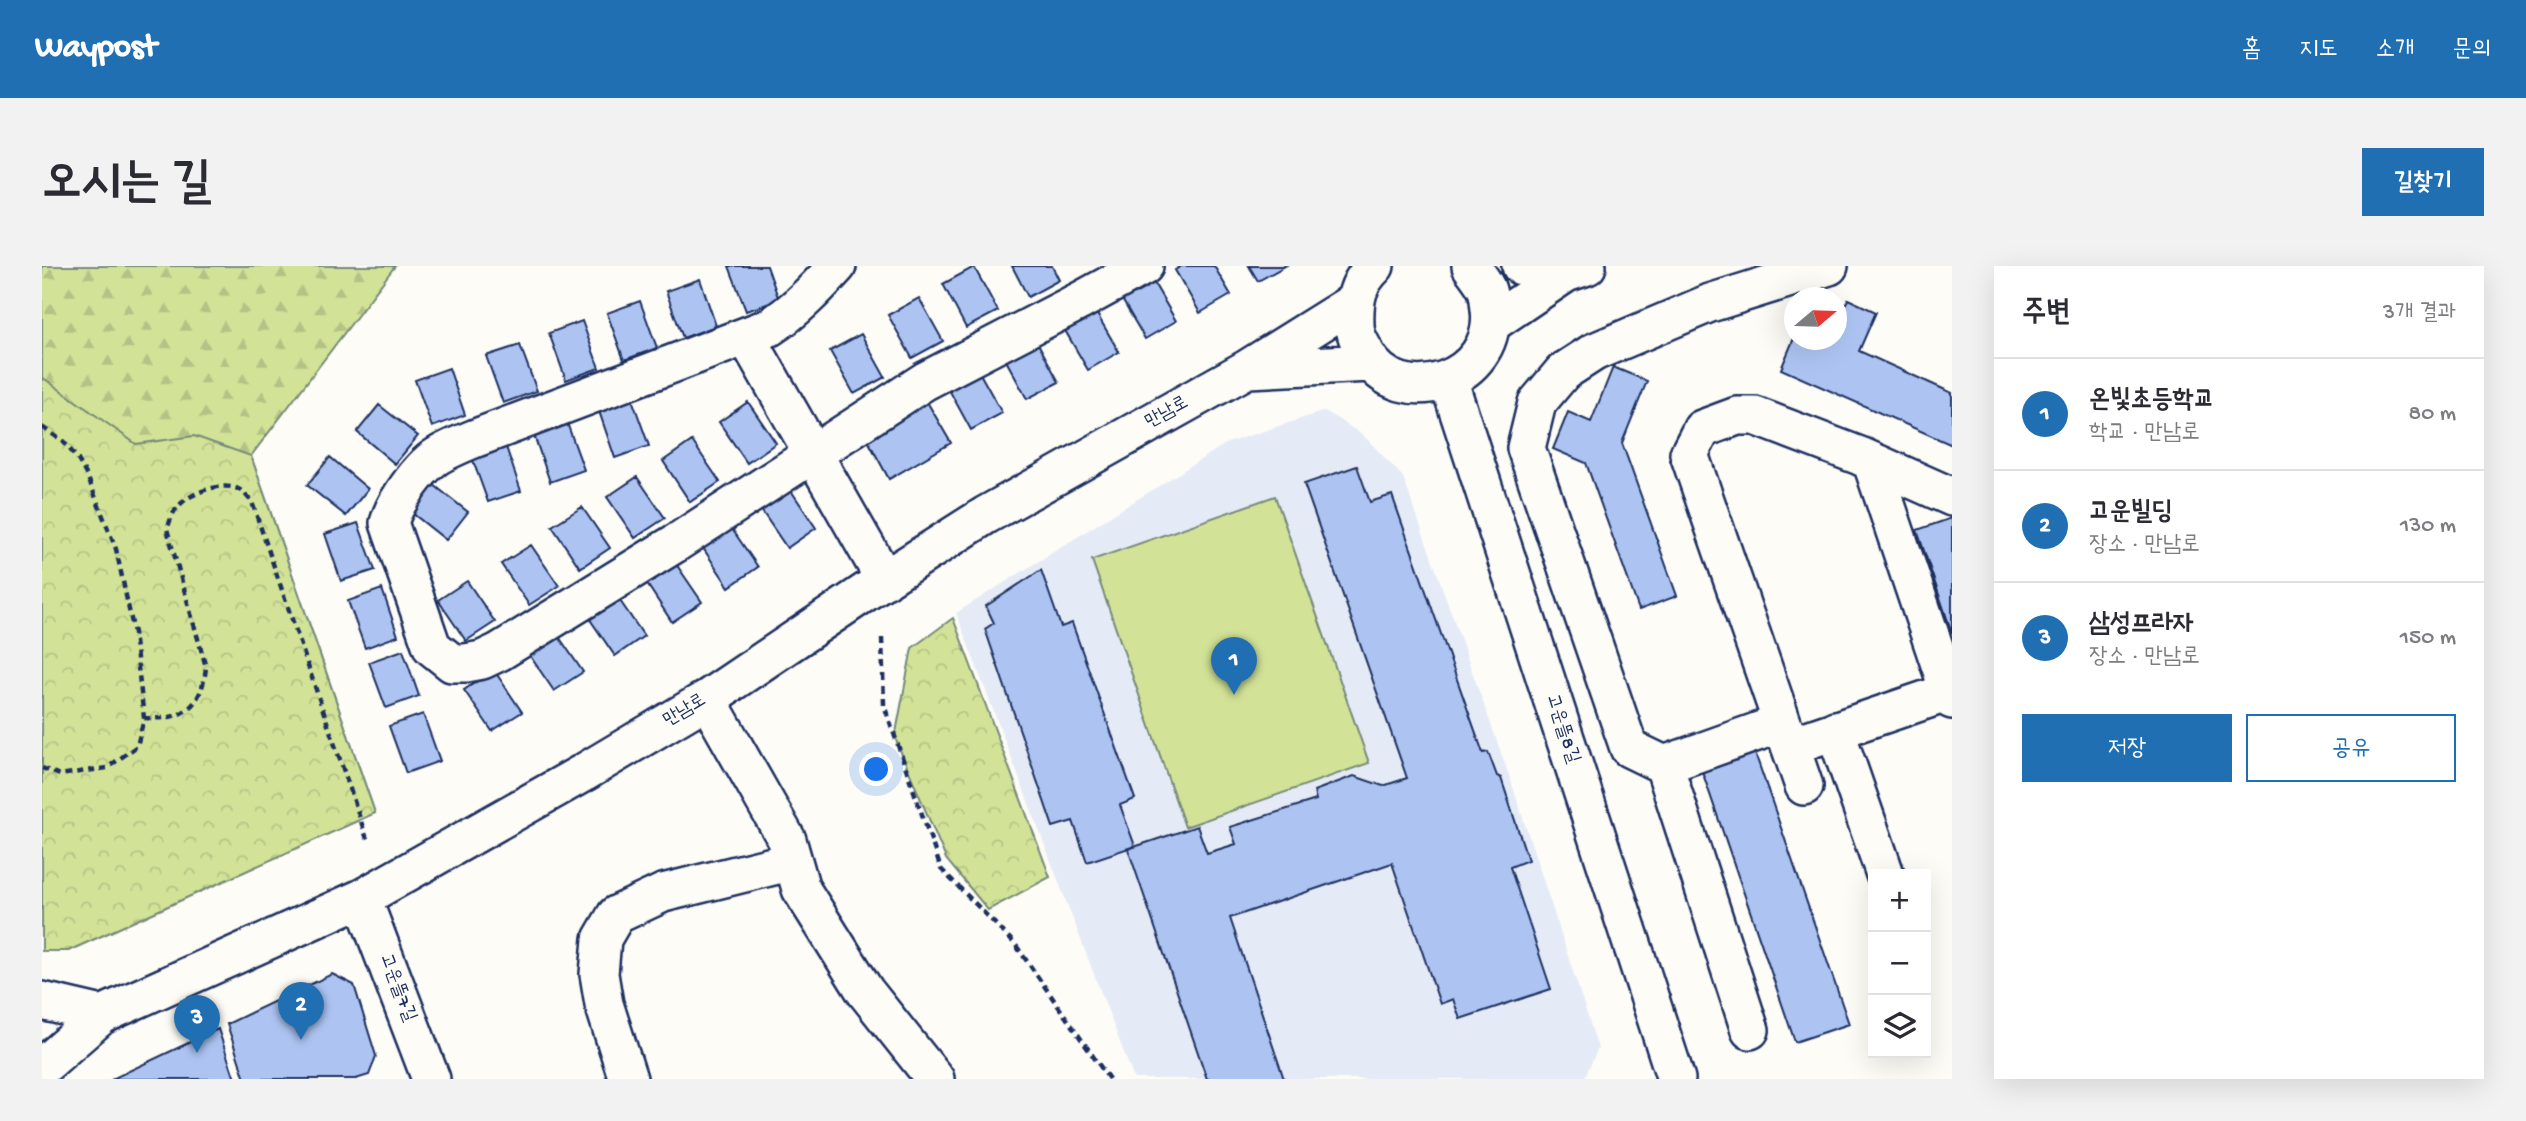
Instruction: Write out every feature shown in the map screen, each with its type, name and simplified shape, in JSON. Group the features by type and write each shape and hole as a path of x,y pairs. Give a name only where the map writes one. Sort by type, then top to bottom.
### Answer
{"street":[{"path":"837,266 809,297 770,327 476,438 444,451 424,465 399,500 389,523 432,647 452,663 482,660 499,652 676,543 925,380 1144,266"},
{"path":"1375,266 1365,275 1354,302 1355,335 1371,363 1398,381 1429,385 1459,375 1481,353 1492,323 1488,290 1471,266"},
{"path":"1521,266 1577,270"},
{"path":"1829,266 1710,303 1594,352 1563,372 1537,403 1526,448 1629,748 1664,765 1786,734 1835,730 1951,696 1872,463"},
{"path":"1492,323 1577,270"},
{"name":"만남로","path":"42,1067 103,1015 362,898 583,773 707,699 986,515 1247,369 1354,302"},
{"path":"746,336 885,580"},
{"path":"1247,369 1371,363"},
{"name":"고운뜰8길","path":"1448,379 1676,1079"},
{"path":"1804,786 1689,454 1702,429 1737,416 1755,416 1860,456 1952,498"},
{"path":"707,699 787,840 800,888 865,991 935,1079"},
{"path":"1835,730 1883,869"},
{"path":"1664,765 1750,1030"},
{"path":"628,1079 604,1004 600,974 602,939 616,915 663,892 793,861"},
{"name":"고운뜰7길","path":"362,898 431,1079"},
{"path":"42,1001 103,1015"}],"path":[{"path":"42,427 63,441 77,458 89,478 116,549 134,633 144,718 138,746 107,768 60,775 42,768"},
{"path":"144,718 165,719 185,712 204,683 206,667 167,529 176,508 188,499 206,490 225,487 240,490 252,502 367,839"},
{"path":"882,638 884,705 941,869 1015,944 1110,1079"}],"shaded area":[{"path":"1325,411 1363,435 1403,477 1510,778 1598,1048 1584,1079 1134,1079 956,613 1227,443"}],"green space":[{"path":"42,266 395,266 251,456 375,813 68,951 42,951"},
{"path":"42,377 136,444 194,436 251,456 375,813 68,951 42,951"},
{"path":"1275,496 1369,763 1185,827 1092,560"},
{"path":"953,618 1050,877 988,910 946,859 895,738 912,648"}],"building":[{"path":"729,266 767,266 779,300 746,311"},
{"path":"1012,266 1052,266 1059,280 1028,297"},
{"path":"1182,266 1214,266 1231,295 1200,313 1175,270"},
{"path":"1249,266 1285,266 1258,281"},
{"path":"974,267 998,311 966,328 943,284"},
{"path":"1151,278 1176,321 1145,339 1120,296"},
{"path":"700,279 716,326 683,338 666,291"},
{"path":"919,298 943,341 912,358 888,315"},
{"path":"1848,299 1876,312 1859,351 1952,393 1952,445 1781,369 1789,350 1847,350"},
{"path":"640,301 657,348 624,360 607,313"},
{"path":"1094,309 1119,352 1088,370 1063,327"},
{"path":"582,321 599,368 566,380 549,333"},
{"path":"861,334 885,377 854,394 830,351"},
{"path":"1035,338 1059,382 1027,399 1003,355"},
{"path":"520,345 537,391 503,403 486,356"},
{"path":"1613,367 1647,381 1622,443 1677,596 1639,610 1586,463 1553,449 1568,412 1591,422"},
{"path":"449,368 465,415 432,427 415,380"},
{"path":"978,370 1002,413 971,430 947,386"},
{"path":"632,399 649,446 615,458 599,411"},
{"path":"926,400 951,443 889,479 865,435"},
{"path":"748,402 776,443 747,463 719,422"},
{"path":"379,405 418,436 395,464 357,432"},
{"path":"567,423 584,470 550,482 534,435"},
{"path":"692,441 720,482 690,502 663,461"},
{"path":"505,444 521,491 488,502 471,455"},
{"path":"330,457 368,489 346,516 307,485"},
{"path":"1357,466 1370,502 1392,495 1483,753 1488,752 1497,776 1501,778 1528,860 1510,867 1551,989 1460,1019 1453,999 1440,1004 1392,863 1230,918 1284,1079 1207,1079 1128,849 1197,826 1207,853 1236,844 1230,827 1316,800 1314,791 1354,776 1383,786 1407,778 1304,484"},
{"path":"637,477 665,518 635,538 607,497"},
{"path":"429,481 468,512 446,540 407,509"},
{"path":"788,486 816,528 787,548 759,507"},
{"path":"582,507 610,548 580,568 552,526"},
{"path":"1952,518 1952,633 1917,530"},
{"path":"358,523 375,570 341,581 325,534"},
{"path":"730,526 758,567 729,587 701,545"},
{"path":"531,545 559,586 529,605 501,564"},
{"path":"674,561 702,602 672,622 645,581"},
{"path":"1041,570 1061,627 1072,623 1135,799 1120,805 1135,846 1087,862 1073,821 1053,827 985,629 994,623 986,606"},
{"path":"467,581 495,622 466,641 438,600"},
{"path":"382,589 398,636 365,648 348,601"},
{"path":"616,595 644,636 615,656 587,615"},
{"path":"555,631 583,672 554,691 526,650"},
{"path":"403,650 419,696 386,708 369,662"},
{"path":"494,670 522,712 492,731 464,690"},
{"path":"423,714 440,761 406,773 389,726"},
{"path":"1754,750 1849,1024 1795,1042 1701,768"},
{"path":"332,974 354,985 376,1056 369,1075 356,1079 245,1079 227,1024"},
{"path":"218,1029 235,1079 113,1079 116,1077"}],"place":[{"name":"온빛초등학교","path":"1234,695"},
{"name":"고운빌딩","path":"301,1040"},
{"name":"삼성프라자","path":"197,1053"}]}
